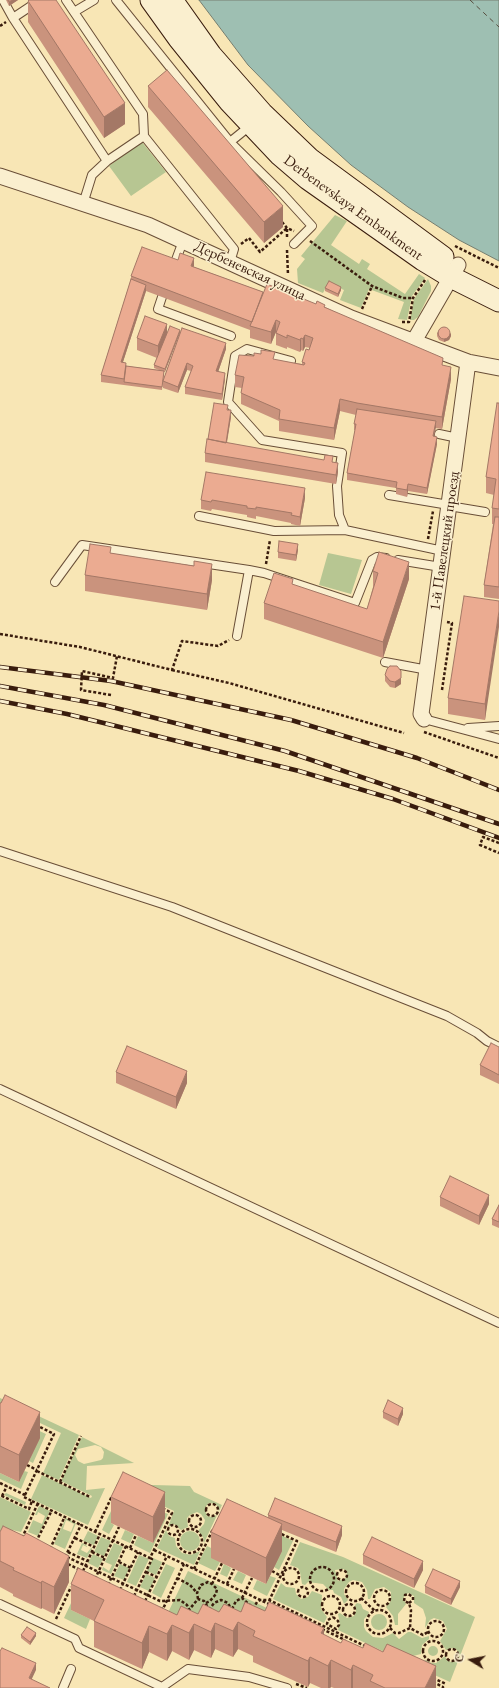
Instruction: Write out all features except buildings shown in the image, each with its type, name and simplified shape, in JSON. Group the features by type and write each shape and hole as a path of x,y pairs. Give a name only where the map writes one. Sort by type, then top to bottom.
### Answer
{"main road":[{"name":"Derbenevskaya Embankment","path":"151,0 201,68 251,125 280,155 308,179 416,255 454,271 499,285"},
{"name":"Derbenevskaya Embankment","path":"172,0 211,55 262,113 310,159 439,253 454,271 499,300"}],"street":[{"name":"Дербеневская улица","path":"0,176 148,225 351,318 468,362 499,368"},
{"path":"414,341 454,271"},
{"name":"1-й Павелецкий проезд","path":"424,719 421,714 468,362"}],"lane":[{"path":"3,0 13,18 106,162"},
{"path":"13,18 40,0"},
{"path":"66,0 143,114 144,136 234,249 230,262"},
{"path":"74,12 94,0"},
{"path":"116,0 230,142 281,192 312,226 294,244"},
{"path":"230,142 251,125"},
{"path":"83,204 92,175 106,162 144,136"},
{"path":"173,268 183,240"},
{"path":"162,297 158,309 231,336"},
{"path":"291,361 247,349 235,356 228,402 262,440 342,453 337,486 339,515 345,530"},
{"path":"439,434 458,438"},
{"path":"389,495 485,512"},
{"path":"199,516 274,530 345,530 443,551"},
{"path":"55,582 82,545 264,573 355,602 372,560 377,557 441,567"},
{"path":"237,636 249,570"},
{"path":"385,662 428,670"},
{"path":"424,719 499,739"},
{"path":"461,729 499,726"},
{"path":"0,851 179,910 447,1016 478,1033 487,1041 499,1047"},
{"path":"0,1089 499,1323"},
{"path":"0,1604 75,1639 78,1648 162,1687 188,1669 249,1677 287,1688"},
{"path":"63,1688 71,1669"}],"path":[{"path":"277,216 287,228 302,236 372,286 402,298 413,298"},
{"path":"477,257 499,268"},
{"path":"409,322 413,298 427,276"},
{"path":"361,312 372,286"},
{"path":"264,573 274,530"},
{"path":"0,634 80,647 229,683 404,733"},
{"path":"172,670 182,641 218,646 237,636"},
{"path":"111,695 81,690 82,671 113,678 117,656"},
{"path":"499,843 483,837 480,845 499,853"},
{"path":"25,1495 54,1434 34,1424"},
{"path":"60,1482 81,1436"},
{"path":"27,1465 90,1497"},
{"path":"0,1483 25,1495 24,1497 150,1558"},
{"path":"7,1486 1,1496 29,1509 32,1501"},
{"path":"95,1532 114,1493"},
{"path":"20,1542 38,1503"},
{"path":"210,1504 216,1505 219,1513 214,1516 208,1515 206,1512 207,1506 210,1504"},
{"path":"132,1602 152,1558 150,1558 166,1528 172,1512 158,1506"},
{"path":"217,1521 219,1513 224,1506"},
{"path":"34,1548 52,1510"},
{"path":"166,1528 170,1535 173,1536 178,1534 185,1530 193,1528 198,1527 202,1521 201,1518 195,1514 189,1517 188,1520 189,1524 193,1528 201,1536 201,1546 195,1552 186,1553 179,1546 178,1542 178,1534 178,1529 176,1526 173,1525 166,1528"},
{"path":"47,1554 65,1516"},
{"path":"81,1525 63,1562 151,1604"},
{"path":"93,1583 120,1528"},
{"path":"194,1569 214,1528"},
{"path":"268,1602 297,1541 278,1532 274,1539"},
{"path":"19,1534 36,1542"},
{"path":"77,1575 85,1566 100,1534"},
{"path":"130,1548 136,1535"},
{"path":"75,1538 94,1547"},
{"path":"207,1542 212,1544"},
{"path":"43,1546 55,1552"},
{"path":"106,1589 126,1546"},
{"path":"154,1550 260,1600 268,1602 329,1629 371,1650 342,1638 329,1629 326,1622 346,1605 351,1605"},
{"path":"68,1552 87,1561"},
{"path":"92,1552 105,1558"},
{"path":"118,1595 138,1552"},
{"path":"60,1554 160,1601 166,1602 180,1600 187,1605 192,1614"},
{"path":"145,1601 166,1556"},
{"path":"118,1562 131,1568"},
{"path":"157,1606 162,1609 184,1564"},
{"path":"212,1584 222,1564"},
{"path":"319,1567 328,1568 336,1576 333,1586 326,1591 317,1590 312,1586 310,1576 312,1572 319,1567"},
{"path":"283,1572 289,1568 296,1570 299,1577 296,1583"},
{"path":"227,1584 234,1569"},
{"path":"146,1572 156,1577"},
{"path":"272,1572 281,1576"},
{"path":"283,1572 286,1583 296,1583"},
{"path":"177,1578 190,1585 197,1593"},
{"path":"231,1610 236,1601 242,1598 252,1578"},
{"path":"56,1619 74,1581"},
{"path":"186,1614 198,1599 198,1588 204,1583 212,1584 217,1589 216,1594 206,1603"},
{"path":"296,1583 300,1588"},
{"path":"354,1583 358,1584 363,1589 364,1593 361,1598 356,1601 352,1600 349,1598 346,1591 348,1587 354,1583"},
{"path":"300,1588 304,1587 307,1589 312,1586"},
{"path":"71,1588 76,1590"},
{"path":"300,1588 298,1592 302,1597 307,1594 307,1589"},
{"path":"383,1590 390,1597 387,1604 380,1605 377,1604 374,1598 377,1592 383,1590"},
{"path":"326,1591 327,1597"},
{"path":"329,1629 336,1629 339,1625 336,1619 327,1614 322,1607 322,1603 331,1595 338,1599 346,1615 352,1616 355,1610 351,1605 352,1600"},
{"path":"242,1598 249,1603 256,1613"},
{"path":"361,1598 375,1611"},
{"path":"198,1599 201,1599 206,1603 209,1610 214,1614"},
{"path":"206,1613 214,1603 221,1600 228,1603 231,1610 234,1612"},
{"path":"250,1612 260,1600"},
{"path":"409,1603 412,1616 410,1628"},
{"path":"380,1605 380,1610"},
{"path":"155,1610 161,1613"},
{"path":"380,1610 389,1616 391,1620 390,1628 383,1634 373,1633 367,1624 370,1614 380,1610"},
{"path":"435,1620 442,1622 444,1632 435,1637 429,1632 429,1625 435,1620"},
{"path":"390,1628 392,1631 399,1633 410,1628"},
{"path":"410,1628 423,1635 429,1632"},
{"path":"434,1642 435,1637"},
{"path":"339,1645 342,1638"},
{"path":"444,1653 440,1645 434,1642 428,1642 423,1649 425,1657 433,1661 441,1657 444,1653 450,1649 456,1650 458,1656 456,1659 451,1661 444,1653"},
{"path":"420,1659 425,1657"},
{"path":"426,1675 439,1682 444,1686 443,1688"},
{"path":"427,1679 446,1684"}],"green space":[{"path":"142,142 166,172 131,196 109,166"},
{"path":"335,215 347,221 331,245 359,264 362,259 370,264 367,269 405,294 419,274 425,278 412,296 407,320 398,319 404,302 369,289 361,308 340,300 344,290 328,283 323,293 298,283 297,269 305,259 301,256"},
{"path":"428,279 431,286 431,291 418,317 414,320 410,320 414,299"},
{"path":"328,553 362,560 351,594 319,585"},
{"path":"0,1398 79,1435 59,1480 43,1473 61,1433 0,1404"},
{"path":"7,1416 46,1434 33,1463 29,1461 39,1438"},
{"path":"82,1437 134,1463 87,1466 86,1490 105,1488 88,1525 31,1499 42,1475 91,1498 92,1496 61,1481","holes":["95,1445 101,1447 104,1452 101,1460 84,1464 78,1461 75,1455 78,1449"]},
{"path":"24,1471 28,1472 21,1489 0,1479 0,1473 19,1482"},
{"path":"116,1484 190,1486 194,1492 222,1505 219,1511 216,1504 209,1503 206,1506 205,1509 207,1516 211,1517 217,1515 204,1543 203,1537 198,1531 204,1524 205,1520 201,1514 197,1512 190,1515 187,1518 188,1527 181,1530 174,1524 168,1527 174,1511"},
{"path":"120,1492 111,1523 114,1525 109,1534 102,1530"},
{"path":"6,1493 26,1502 25,1505 4,1495"},
{"path":"0,1497 31,1512 21,1532 12,1530 0,1531"},
{"path":"39,1506 50,1511 38,1536 28,1532 33,1520 42,1524 45,1516 38,1512 37,1515 35,1515"},
{"path":"160,1511 168,1514 150,1553 134,1545 138,1536 153,1543"},
{"path":"66,1518 76,1523 65,1549 54,1544","holes":["66,1520 74,1524 71,1532 63,1529"]},
{"path":"125,1530 134,1534 130,1543 121,1539"},
{"path":"166,1530 169,1536 175,1538 176,1546 182,1553 191,1555 200,1551 194,1565 157,1548"},
{"path":"88,1531 98,1536 94,1545 83,1541"},
{"path":"190,1531 197,1534 200,1541 197,1548 190,1551 183,1548 180,1541 183,1534"},
{"path":"279,1534 293,1541 279,1570 274,1567"},
{"path":"101,1537 111,1541 104,1556 94,1552"},
{"path":"300,1542 343,1557 475,1617 450,1682 419,1668 425,1660 436,1663 445,1656 447,1660 455,1662 459,1657 457,1650 453,1648 446,1650 440,1641 447,1629 443,1621 434,1618 430,1620 425,1628 426,1618 423,1609 414,1603 414,1596 408,1593 403,1598 406,1604 398,1614 398,1625 395,1625 393,1616 386,1607 391,1601 391,1592 384,1587 375,1589 370,1599 368,1599 367,1590 362,1582 353,1580 349,1582 344,1589 344,1594 348,1600 344,1604 341,1597 334,1593 333,1590 329,1590 323,1584 308,1582 305,1585 302,1584 298,1568 290,1565","holes":["344,1569 347,1573 346,1578 338,1581 335,1570"]},
{"path":"82,1543 87,1547 83,1545 81,1550 87,1553 92,1548 87,1558 77,1554"},
{"path":"114,1543 123,1547 111,1574 102,1570 103,1567 109,1571 112,1565 105,1562"},
{"path":"207,1546 215,1550 220,1562 215,1571 198,1563"},
{"path":"93,1554 103,1559 98,1568 88,1563"},
{"path":"139,1555 149,1559 136,1586 127,1582"},
{"path":"153,1558 162,1562 156,1575 147,1571"},
{"path":"120,1564 129,1568 124,1580 114,1576"},
{"path":"166,1564 175,1568 161,1598 152,1593"},
{"path":"224,1564 231,1568 227,1577 220,1574"},
{"path":"188,1571 301,1624 164,1621"},
{"path":"238,1571 246,1575 242,1584 233,1580"},
{"path":"146,1574 155,1578 149,1591 140,1587"},
{"path":"270,1576 276,1578 267,1596 253,1589 257,1580 266,1584"},
{"path":"281,1583 286,1587 295,1588 296,1594 301,1599 308,1597 312,1591 322,1595 321,1609 327,1617 324,1623 273,1599"},
{"path":"72,1601 71,1610 90,1619 86,1629 64,1618"},
{"path":"357,1603 361,1604 363,1609 369,1612 364,1619 364,1627 373,1637 383,1638 393,1633 399,1639 408,1632 422,1638 429,1636 429,1639 422,1645 421,1654 410,1658 410,1664 338,1630 340,1624 338,1614 340,1613 347,1618 354,1616 356,1611 355,1605"},
{"path":"379,1614 385,1616 387,1622 385,1628 379,1630 373,1628 371,1622 373,1616"},
{"path":"431,1646 435,1646 437,1647 437,1655 431,1656 428,1653 428,1649"}],"shaded area":[{"path":"199,0 499,0 499,261 459,240 408,207 351,165 308,126 248,65"}],"ferry route":[{"path":"470,0 499,27"}],"railway":[{"path":"0,667 111,681 291,720 417,758 499,790"},
{"path":"0,686 104,705 285,751 499,824"},
{"path":"0,701 67,714 299,771 393,799 499,838"}]}
